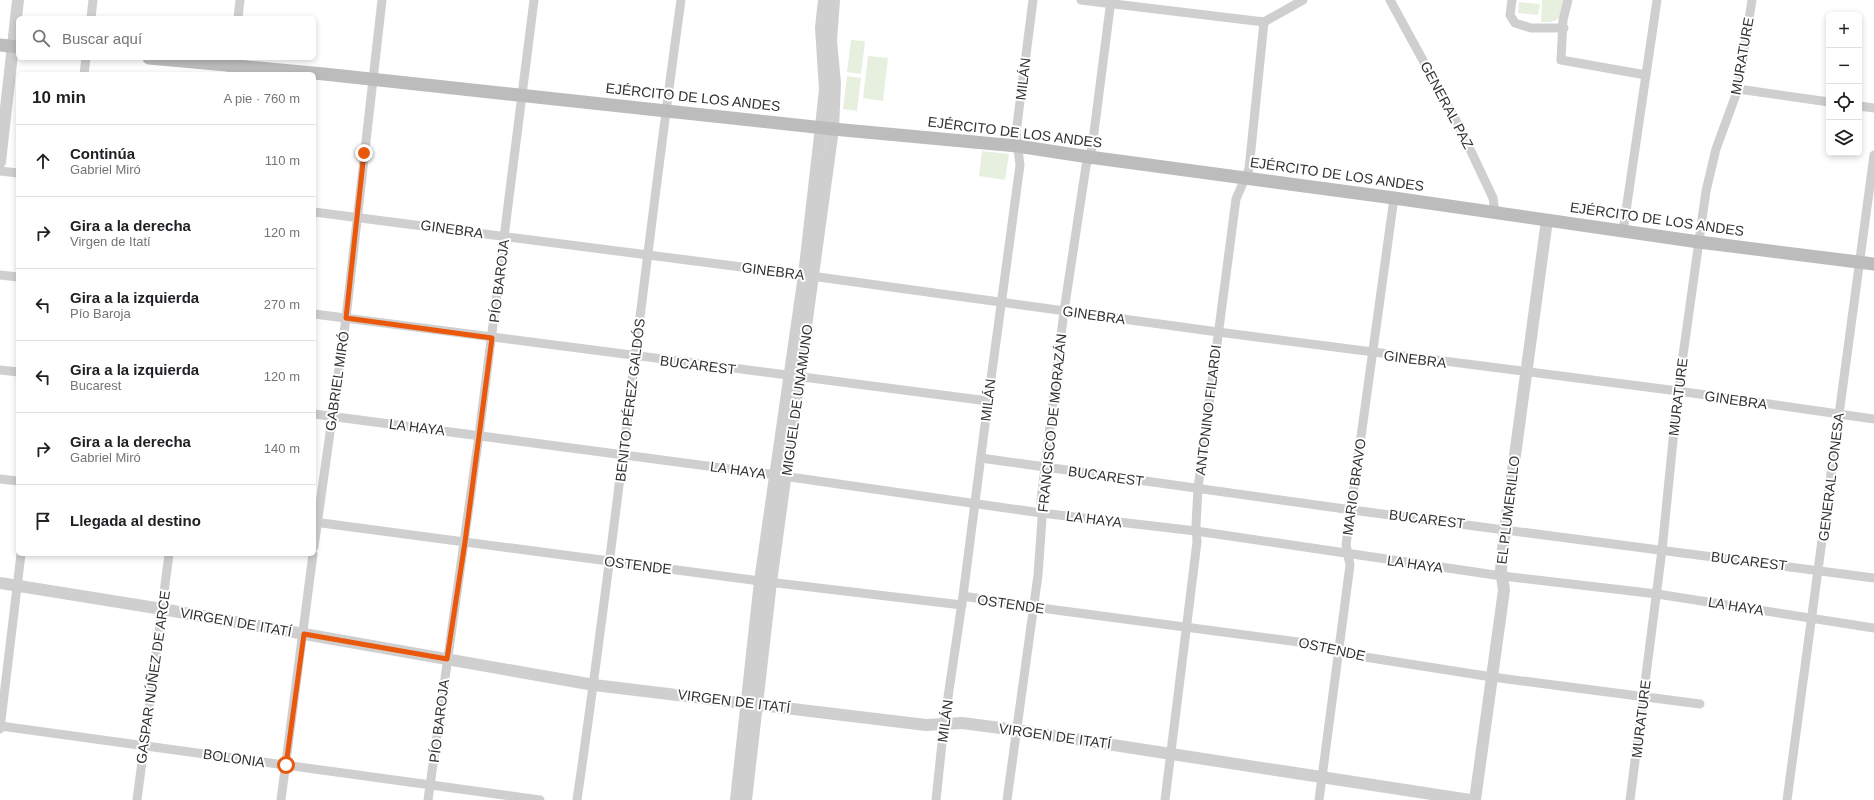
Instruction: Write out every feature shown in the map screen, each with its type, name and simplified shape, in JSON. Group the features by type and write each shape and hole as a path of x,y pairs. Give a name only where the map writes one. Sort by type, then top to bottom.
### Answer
{"main road":[{"path":"0,45 16,47"},
{"name":"EJÉRCITO DE LOS ANDES","path":"170,60 297,72"},
{"name":"EJÉRCITO DE LOS ANDES","path":"316,74 827,128 1017,146 1394,198 1495,214 1874,264"}],"street":[{"path":"17,16 18,0"},
{"path":"91,16 93,0"},
{"path":"238,16 240,0"},
{"name":"GABRIEL MIRÓ","path":"316,516 346,318 382,0"},
{"name":"PÍO BAROJA","path":"428,800 447,659 465,542 534,0"},
{"name":"BENITO PÉREZ GALDÓS","path":"577,800 594,685 666,110 682,0"},
{"name":"MIGUEL DE UNAMUNO","path":"824,0 821,28 827,128"},
{"name":"MIGUEL DE UNAMUNO","path":"736,800 752,703 766,582 809,276 827,128 835,83 831,36 834,0"},
{"name":"MILÁN","path":"936,800 944,724 963,601 1001,301 1020,165 1016,133 1034,0"},
{"path":"1081,0 1111,2 1264,22 1303,0"},
{"name":"GENERAL PAZ","path":"1390,0 1460,128 1493,198 1495,214"},
{"path":"1512,0 1510,15 1515,23 1531,28 1564,28"},
{"path":"1568,0 1563,20 1564,28 1561,60 1646,75"},
{"path":"1623,231 1657,0"},
{"name":"MURATURE","path":"1630,800 1657,594 1678,392 1706,191 1713,160 1738,89 1752,0"},
{"name":"FRANCISCO DE MORAZÁN","path":"1007,800 1038,575 1042,513 1041,500 1064,310 1089,157 1092,148 1111,2"},
{"name":"ANTONINO FILARDI","path":"1165,800 1197,542 1196,531 1198,488 1236,199 1238,192 1246,178 1250,162 1264,22"},
{"path":"0,162 16,47"},
{"path":"84,72 86,60"},
{"path":"1738,89 1826,102"},
{"path":"1862,106 1874,108"},
{"name":"GENERAL CONESA","path":"1787,800 1813,618 1874,155"},
{"path":"0,171 16,173"},
{"name":"MARIO BRAVO","path":"1319,800 1350,566 1346,545 1394,198"},
{"name":"GINEBRA","path":"316,212 357,216 648,256 1001,301 1372,353 1678,392 1874,419"},
{"name":"EL PLUMERILLO","path":"1475,800 1504,590 1501,566 1505,529 1547,220"},
{"path":"0,275 16,277"},
{"name":"BUCAREST","path":"316,314 636,357 988,401"},
{"path":"0,370 16,372"},
{"name":"LA HAYA","path":"316,414 781,476 1042,513 1196,531 1349,555 1502,576 1657,594 1874,628"},
{"name":"BUCAREST","path":"981,458 1352,510 1874,578"},
{"path":"0,479 16,481"},
{"name":"OSTENDE","path":"316,522 766,582 1033,607 1186,626 1329,646 1352,654 1492,677 1643,698 1700,704"},
{"path":"0,727 21,556"},
{"name":"GASPAR NÚÑEZ DE ARCE","path":"136,800 169,556"},
{"path":"281,800 304,634 313,556"},
{"name":"VIRGEN DE ITATÍ","path":"0,583 162,609 594,685 926,725 962,723 1016,730 1470,800"},
{"name":"MIGUEL DE UNAMUNO","path":"746,800 752,703"},
{"name":"BOLONIA","path":"0,727 540,800"}],"green space":[{"path":"1542,0 1563,0 1562,11 1559,18 1552,21 1541,22"},
{"path":"1519,2 1540,4 1538,15 1518,13"},
{"path":"851,40 865,41 861,74 847,72"},
{"path":"868,56 888,58 883,101 863,98"},
{"path":"847,76 861,78 857,111 843,109"},
{"path":"982,151 1009,154 1005,180 979,176"}],"route":[{"path":"286,765 304,634 447,659 465,542 492,338 346,318 364,153"}]}
